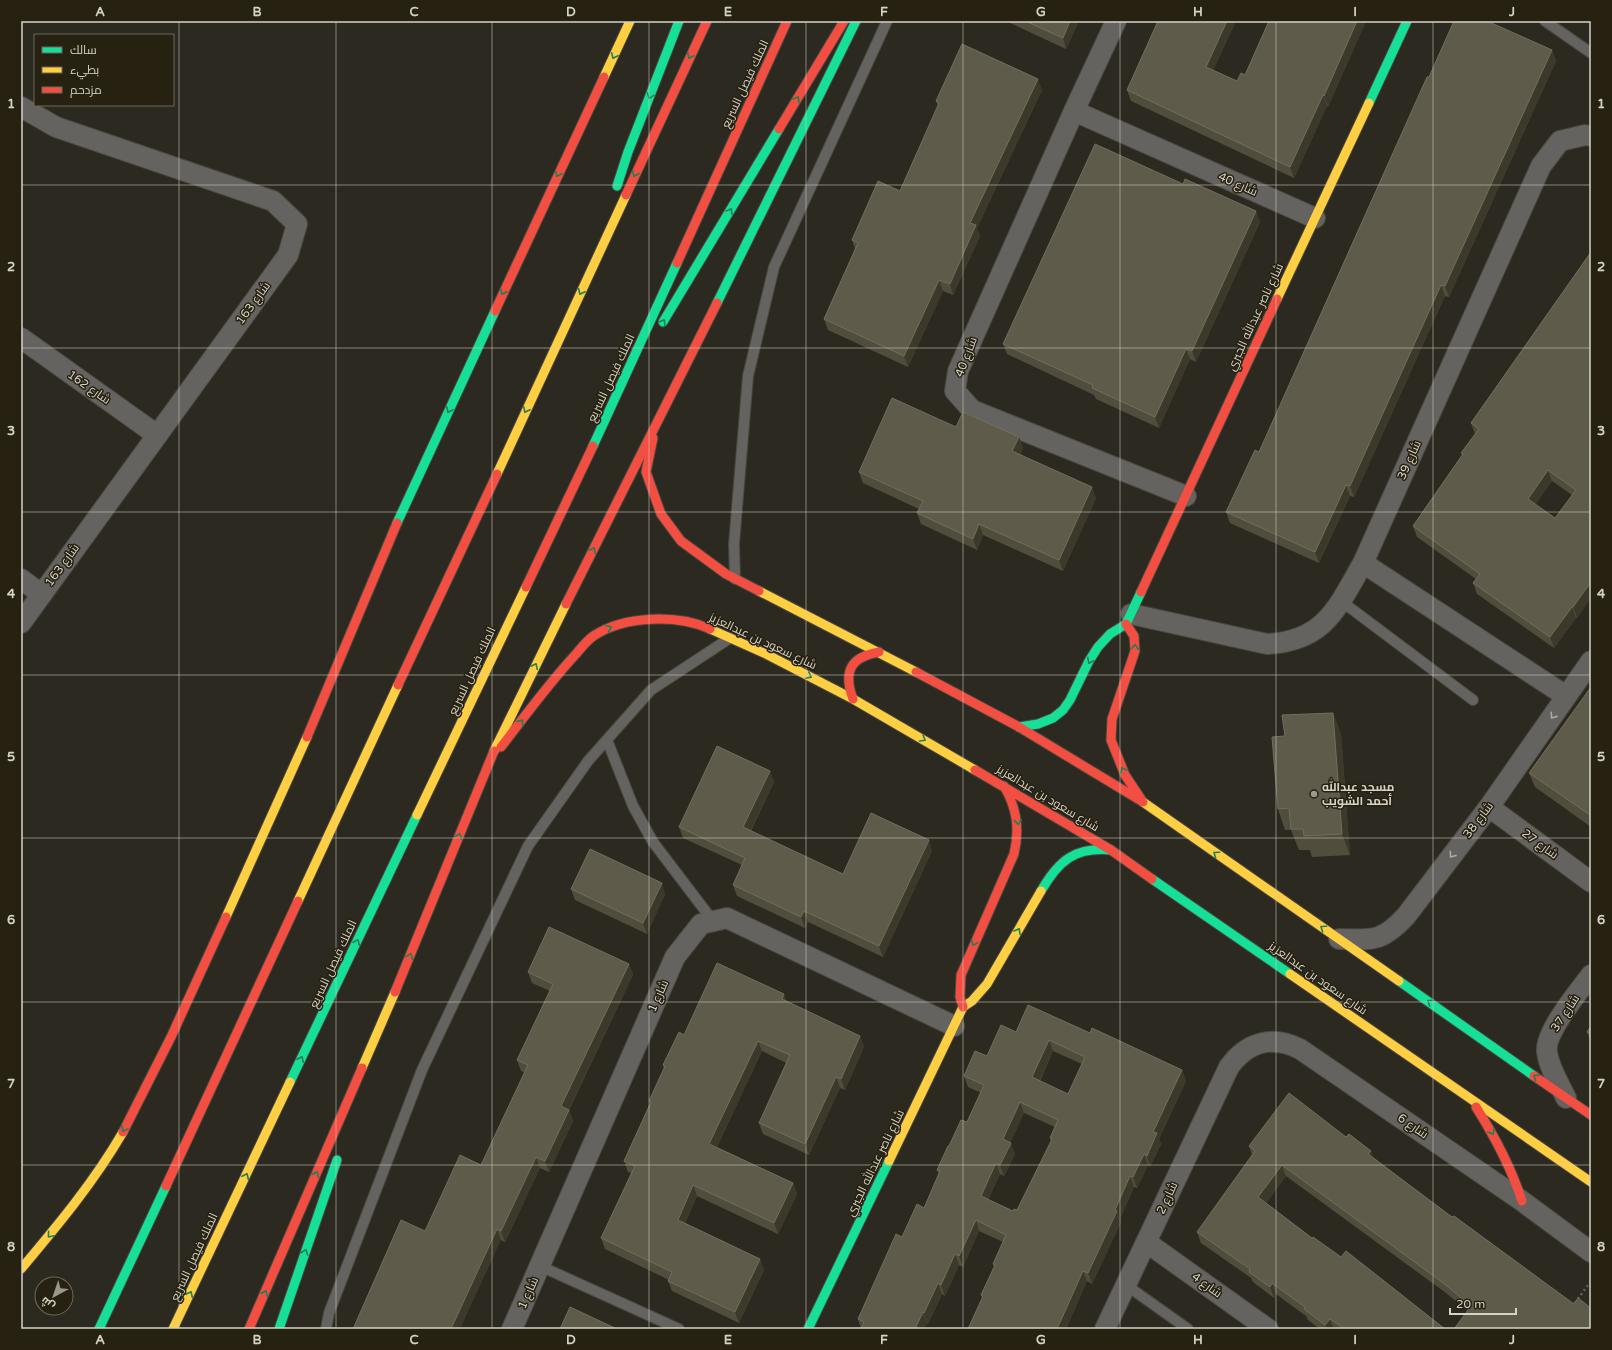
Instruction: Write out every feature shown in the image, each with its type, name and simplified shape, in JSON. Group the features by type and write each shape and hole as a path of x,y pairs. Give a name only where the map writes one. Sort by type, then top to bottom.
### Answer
{"main road":[{"path":"21,1269 67,1214 99,1170 122,1133 170,1038 226,918 312,725 383,555 539,214 630,21"},
{"path":"615,192 628,152 679,21"},
{"path":"100,1329 707,21"},
{"name":"الملك فيصل السريع","path":"173,1329 607,416 787,21"},
{"path":"660,327 844,21"},
{"path":"249,1329 395,992 488,763 558,619 654,430 856,21"},
{"name":"شارع ناصر عبدالله الجبري","path":"1129,619 1314,218 1407,21"},
{"path":"601,247 611,206"},
{"path":"607,416 652,341"},
{"path":"654,430 646,472 661,514 681,541 726,574 879,652 1019,727 1144,803 1591,1115"},
{"name":"شارع سعود بن عبدالعزيز","path":"488,763 563,668 594,635 625,622 659,619 697,623 766,654 853,699 1111,850 1591,1182"},
{"path":"1019,727 1044,723 1064,710 1070,702 1097,648 1129,619 1134,636 1135,651 1112,719 1111,740 1125,775 1144,803"},
{"path":"853,699 849,691 847,681 851,667 860,657 870,653 879,652"},
{"path":"963,1007 960,997 961,975 1014,854 1018,840 1016,812 1012,798 1004,786"},
{"name":"شارع ناصر عبدالله الجبري","path":"808,1329 963,1007 972,1001 987,984 1050,875 1059,864 1070,855 1083,850 1098,848 1111,850"},
{"path":"353,1113 395,992"},
{"path":"1472,1099 1506,1158 1515,1178 1522,1201"},
{"path":"279,1329 340,1151"}],"street":[{"name":"شارع 40","path":"1116,21 1074,111 958,371 955,391 972,410 1186,496"},
{"name":"شارع 163","path":"21,106 56,127 274,201 297,224 288,255 21,623"},
{"name":"شارع 40","path":"1074,111 1314,218"},
{"name":"شارع 39","path":"1129,619 1266,644 1282,643 1310,633 1322,625 1333,614 1364,563 1541,166 1560,141 1585,135 1591,136"},
{"name":"شارع 162","path":"21,338 157,435"},
{"path":"1364,563 1566,696"},
{"path":"21,579 41,594"},
{"name":"شارع 38","path":"1339,939 1367,939 1382,937 1406,916 1489,806 1591,661"},
{"name":"شارع 27","path":"1489,806 1591,882"},
{"name":"شارع 1","path":"512,1329 675,957 701,924 727,918 954,1026"},
{"name":"شارع 37","path":"1566,1098 1551,1068 1546,1051 1548,1038 1591,974"},
{"name":"شارع 6","path":"1229,1067 1242,1052 1261,1043 1271,1041 1291,1044 1309,1054 1522,1201 1591,1252"},
{"name":"شارع 2","path":"1105,1329 1229,1067"},
{"name":"شارع 4","path":"1146,1242 1268,1329"}],"lane":[{"path":"735,579 735,536 748,376 774,267 887,21"},
{"path":"1545,21 1591,53"},
{"path":"1341,601 1473,700"},
{"path":"326,1329 329,1312 422,1070 528,846 588,761 651,690 730,638"},
{"path":"607,740 633,806 653,842 713,921"},
{"path":"540,1266 679,1329"},
{"path":"1126,1285 1188,1329"}],"path":[{"path":"1569,1311 1591,1281"}],"building":[{"path":"1025,21 1070,21 1063,38"},
{"path":"1158,21 1227,21 1206,67 1237,81 1241,73 1245,75 1269,21 1357,21 1324,96 1323,95 1290,167 1127,90"},
{"path":"1454,21 1487,21 1552,50 1445,286 1441,285 1350,486 1346,485 1315,552 1226,512 1255,450 1259,452 1427,77 1429,77"},
{"path":"962,44 1038,79 970,223 976,225 950,284 939,280 904,356 824,319 858,243 852,240 878,181 900,191 939,103 936,101"},
{"path":"1095,144 1183,184 1185,179 1256,211 1192,351 1186,349 1155,417 1092,388 1093,385 1003,344"},
{"path":"1591,252 1591,582 1550,637 1473,583 1480,574 1413,526 1463,454 1461,453 1479,429 1471,423","holes":["1548,470 1576,490 1555,518 1528,499"]},
{"path":"892,398 956,427 963,412 1019,437 1012,451 1092,487 1059,560 979,524 973,539 917,513 923,501 859,472"},
{"path":"1591,687 1591,819 1589,817 1590,815 1529,773"},
{"name":"مسجد عبدالله أحمد الشويب","path":"1333,713 1342,834 1304,836 1303,829 1291,829 1289,808 1278,809 1272,737 1285,736 1282,715"},
{"path":"717,746 770,771 743,827 843,874 871,813 929,840 879,946 804,911 801,917 733,885 745,858 679,827"},
{"path":"590,849 662,883 643,923 571,889"},
{"path":"549,927 629,964 561,1106 569,1110 545,1161 536,1157 501,1231 497,1229 451,1329 353,1329 401,1220 425,1231 460,1155 481,1165 528,1065 517,1060 553,984 528,972"},
{"path":"717,963 784,994 782,999 860,1036 841,1079 836,1077 805,1144 759,1123 790,1055 758,1041 709,1144 793,1183 774,1223 693,1185 678,1220 760,1259 735,1312 668,1281 672,1272 601,1238 635,1166 624,1161 651,1102 649,1101 665,1066 663,1065 679,1032 684,1035"},
{"path":"1028,1005 1090,1033 1092,1028 1182,1070 1153,1132 1157,1133 1147,1156 1144,1154 1133,1177 1130,1176 1115,1210 1117,1211 1088,1273 1083,1271 1057,1329 968,1329 983,1296 981,1295 995,1265 993,1264 1006,1235 976,1220 959,1256 955,1254 941,1285 938,1283 915,1329 861,1329 864,1322 858,1319 896,1234 902,1237 917,1204 924,1208 940,1171 937,1170 948,1146 961,1120 967,1122 984,1085 964,1076 975,1051 987,1056 1001,1025 1016,1032","holes":["1049,1040 1085,1057 1068,1094 1032,1077","1020,1102 1058,1120 1050,1138 1052,1139 1017,1210 1014,1209 1013,1211 981,1196 996,1163 1000,1165 1011,1143 1003,1139"]},
{"path":"1591,1026 1591,1035 1587,1032"},
{"path":"1289,1093 1346,1137 1349,1134 1371,1151 1368,1154 1452,1217 1454,1216 1574,1304 1578,1298 1591,1308 1591,1329 1454,1329 1471,1306 1442,1282 1282,1165 1258,1197 1312,1238 1313,1237 1341,1257 1346,1251 1445,1329 1345,1329 1330,1319 1325,1325 1304,1309 1305,1307 1272,1283 1270,1287 1249,1272 1250,1269 1197,1232 1255,1151 1249,1146"},
{"path":"570,1307 617,1329 560,1329"}],"traffic: fast":[{"path":"617,186 628,152 679,21"},
{"path":"717,303 856,21"},
{"path":"1369,103 1407,21"},
{"path":"663,322 779,129"},
{"path":"593,446 677,263"},
{"path":"397,523 495,311"},
{"path":"1019,727 1038,724 1053,718 1063,710 1070,700 1089,661 1098,647 1110,634 1126,624 1141,592"},
{"path":"290,1082 417,815"},
{"path":"1041,891 1054,871 1069,858 1078,853 1087,851 1111,850"},
{"path":"1152,879 1290,974"},
{"path":"1399,981 1534,1076"},
{"path":"279,1329 337,1160"},
{"path":"808,1329 889,1161"},
{"path":"99,1329 166,1186"}],"traffic: slow":[{"path":"604,77 630,21"},
{"path":"1277,299 1369,103"},
{"path":"497,474 626,195"},
{"path":"417,815 526,587"},
{"path":"759,591 916,672"},
{"path":"494,751 566,604"},
{"path":"710,629 766,654 853,699 975,770"},
{"path":"298,901 398,685"},
{"path":"226,917 307,737"},
{"path":"1143,802 1399,981"},
{"path":"889,1161 963,1007 972,1001 987,984 1041,891"},
{"path":"1290,974 1591,1182"},
{"path":"362,1068 395,992"},
{"path":"173,1329 290,1082"},
{"path":"21,1269 88,1186 123,1132"}],"traffic: jam":[{"path":"626,195 707,21"},
{"path":"677,263 787,21"},
{"path":"779,129 844,21"},
{"path":"495,311 604,77"},
{"path":"1141,592 1277,299"},
{"path":"566,604 717,303"},
{"path":"653,438 646,472 661,514 681,541 726,574 759,591"},
{"path":"526,587 593,446"},
{"path":"398,685 497,474"},
{"path":"307,737 397,523"},
{"path":"501,747 556,676 595,635 621,624 651,619 682,621 697,624 710,629"},
{"path":"1126,624 1134,636 1135,651 1112,719 1111,740 1125,775 1141,799"},
{"path":"853,699 849,681 851,667 861,658 869,654 879,652"},
{"path":"916,672 1019,727 1143,802"},
{"path":"395,992 494,751"},
{"path":"975,770 1111,850 1152,879"},
{"path":"963,1007 960,997 961,975 1014,854 1016,845 1016,819 1012,802 1004,786"},
{"path":"166,1186 298,901"},
{"path":"123,1132 171,1037 226,917"},
{"path":"249,1329 362,1068"},
{"path":"1534,1076 1591,1115"},
{"path":"1476,1107 1502,1152 1522,1201"}],"place":[{"name":"مسجد عبدالله أحمد الشويب","path":"1314,794"}]}
